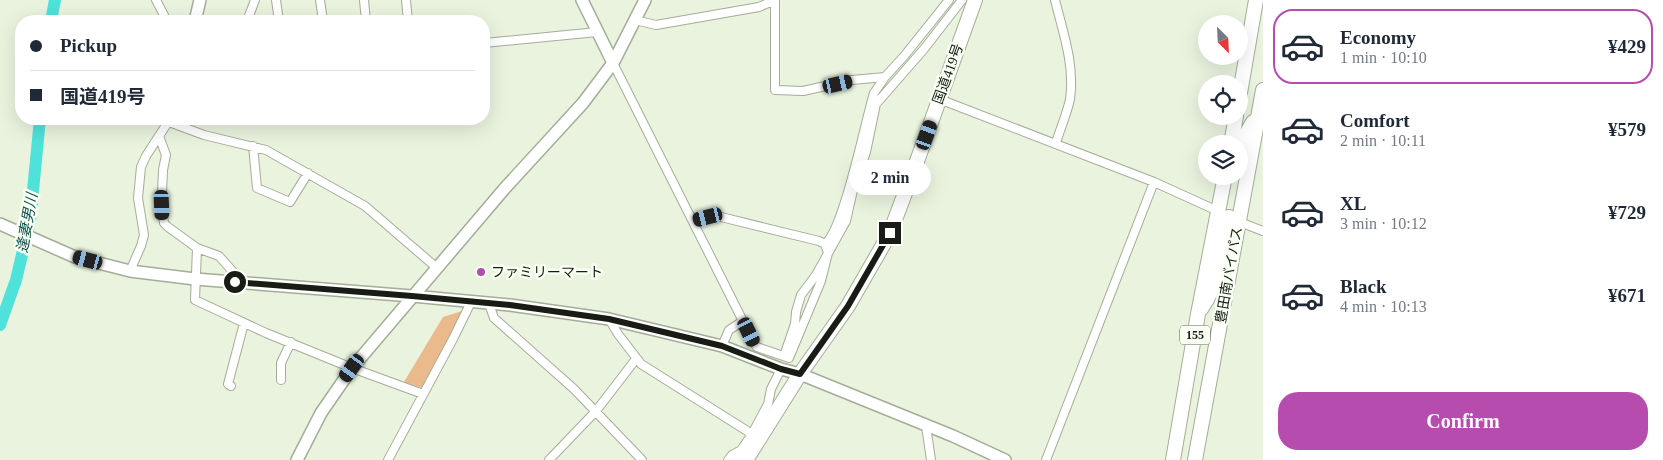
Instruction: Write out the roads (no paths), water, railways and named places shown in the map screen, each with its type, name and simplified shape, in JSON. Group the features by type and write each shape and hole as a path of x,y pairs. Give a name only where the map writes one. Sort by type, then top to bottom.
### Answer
{"highway":[{"name":"国道419号","path":"749,455 756,436 848,306 890,233 975,0"},
{"path":"1243,75 1256,0"},
{"name":"豊田南バイパス","path":"1172,460 1198,314 1259,110 1263,90"},
{"path":"1245,135 1259,110"},
{"name":"豊田南バイパス","path":"1195,460 1228,216 1226,185"},
{"path":"1228,216 1232,185"}],"street":[{"path":"156,0 164,15"},
{"path":"196,15 200,0"},
{"path":"249,15 255,0"},
{"path":"276,0 278,15"},
{"path":"320,0 322,15"},
{"path":"364,0 365,15"},
{"path":"406,0 407,15"},
{"path":"582,0 757,347 789,358 821,280 828,253 825,244 717,216 694,220"},
{"path":"297,460 321,413 352,368 505,188 583,103 613,63 645,0"},
{"path":"635,20 656,25 759,7 775,0 775,90 803,91 852,80 885,77"},
{"path":"825,244 829,241 840,218 874,93 949,0"},
{"path":"784,356 795,324 801,295 816,276 846,221 853,190 866,152 876,104 924,49 962,0"},
{"path":"1056,0 1069,58 1071,82 1070,99 1056,143"},
{"path":"490,42 597,32"},
{"path":"940,99 1154,182 1263,231"},
{"path":"130,271 144,235 138,198 141,167 167,125"},
{"path":"181,125 204,135 266,150 308,173 365,206 437,268"},
{"path":"159,136 166,155 162,194 164,223 197,248 218,256 235,274"},
{"path":"253,146 257,188 290,202 308,173"},
{"path":"1046,460 1154,182"},
{"path":"0,224 37,242 75,257 130,271 195,279 510,305 609,319 722,346 781,369 800,374 1005,460"},
{"path":"197,248 194,300 352,368 423,394"},
{"path":"388,460 471,302"},
{"path":"489,304 494,318 574,389 642,460"},
{"path":"609,319 636,359 756,436"},
{"path":"722,346 729,330 743,321"},
{"path":"231,386 228,384 244,323"},
{"path":"281,380 280,363 291,342"},
{"path":"549,460 596,411 636,359"},
{"path":"728,460 756,436 768,404 771,389 781,369"},
{"path":"926,426 931,460"},
{"path":"736,460 749,455"}],"waterway":[{"name":"逢妻男川","path":"52,15 55,0"},
{"name":"逢妻男川","path":"0,325 16,280 30,221 39,125"}],"place":[{"name":"ファミリーマート","path":"481,272"}]}
